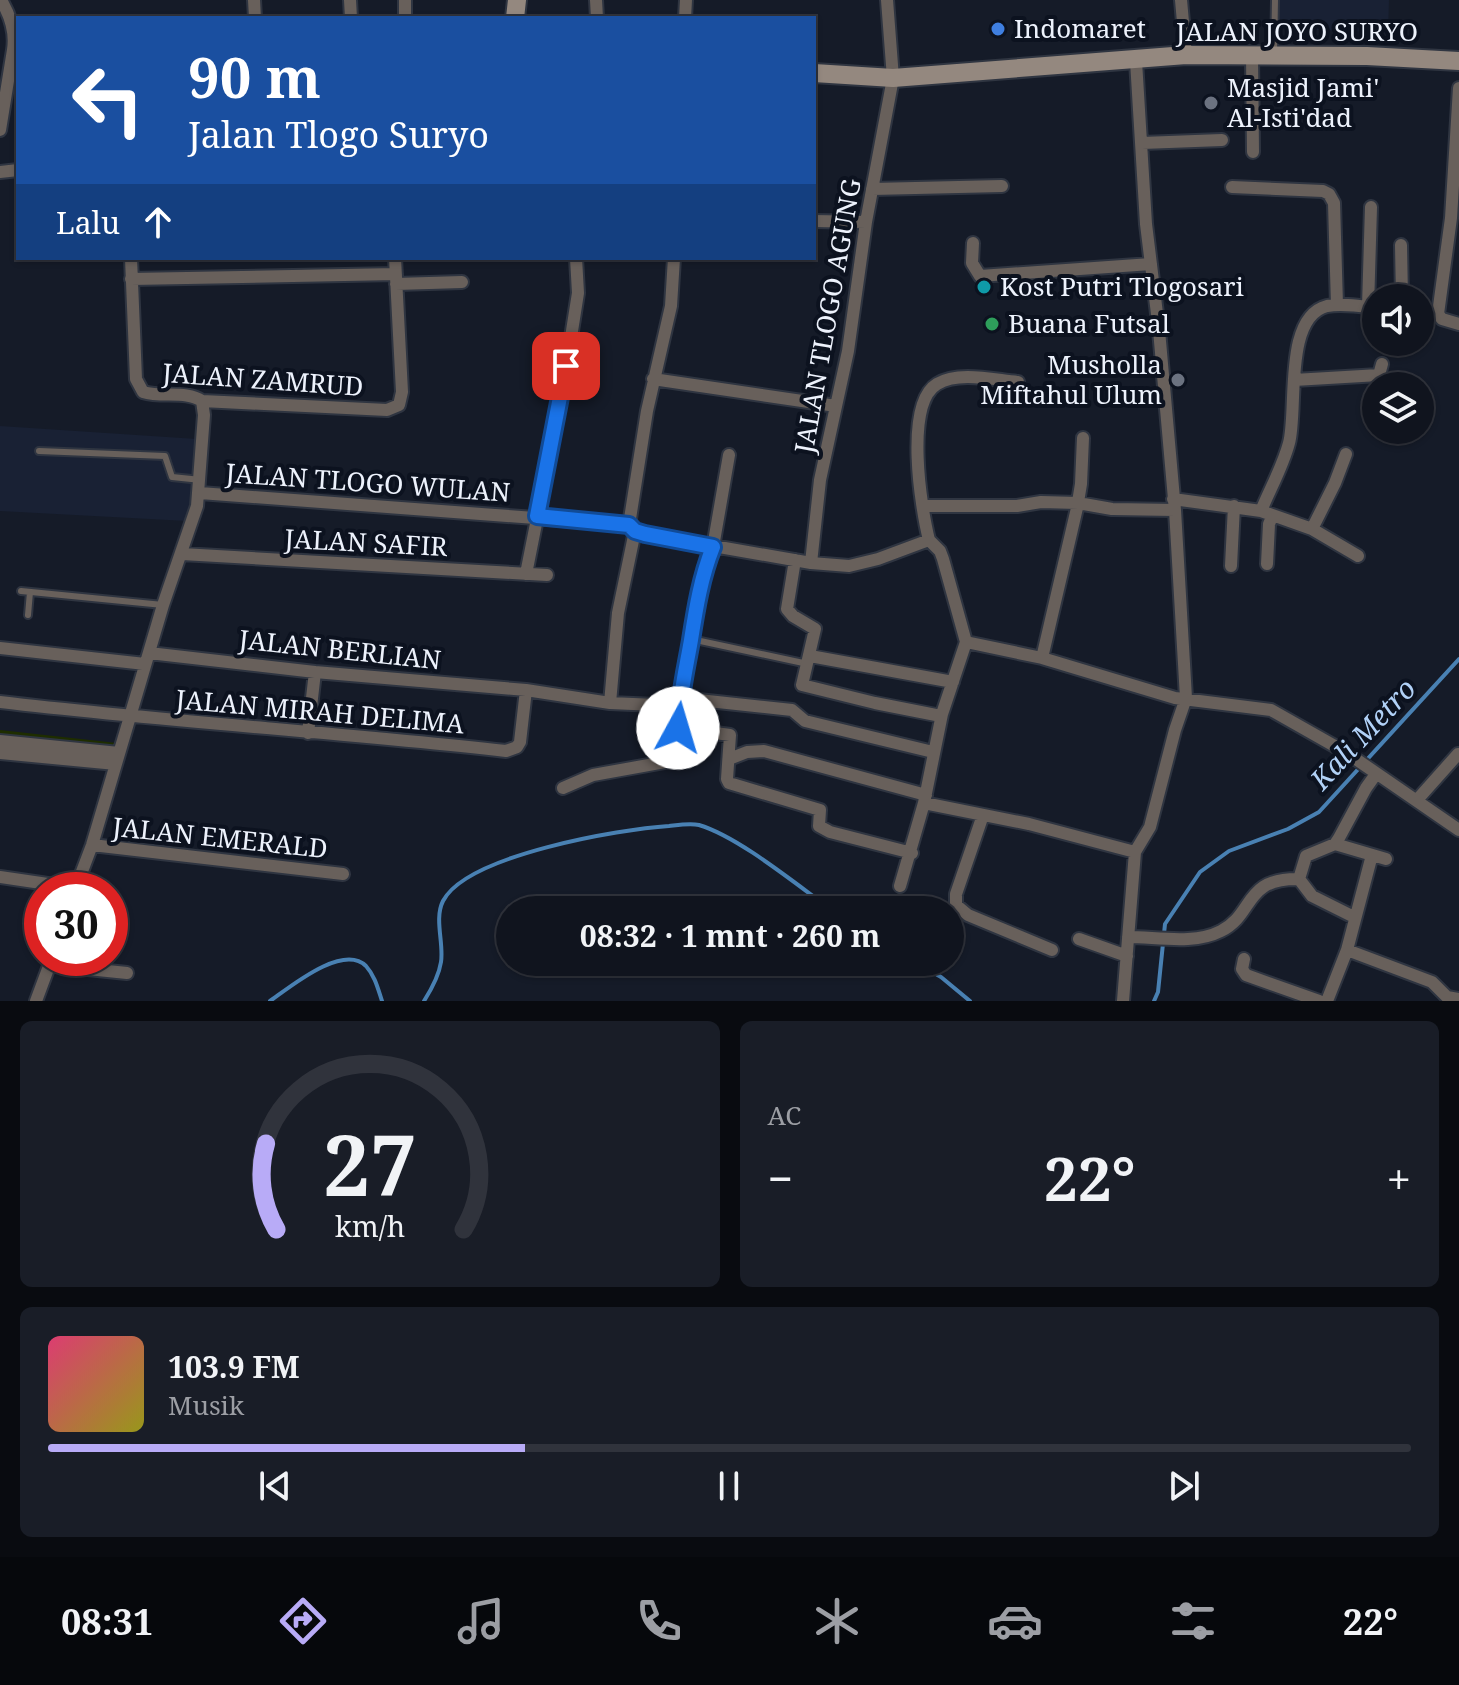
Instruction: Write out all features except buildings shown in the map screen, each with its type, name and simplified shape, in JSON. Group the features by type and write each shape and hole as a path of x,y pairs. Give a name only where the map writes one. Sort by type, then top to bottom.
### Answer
{"street":[{"name":"JALAN TLOGO AGUNG","path":"811,563 820,480 848,351 866,222 893,78 887,0"},
{"path":"1181,0 1186,55"},
{"path":"0,130 16,43 8,3"},
{"path":"1252,54 1253,152"},
{"name":"JALAN JOYO SURYO","path":"816,73 893,78 1186,55 1274,54 1459,61"},
{"path":"1123,1001 1135,852 1150,827 1186,698 1174,505 1162,354 1146,224 1136,61"},
{"path":"1438,314 1452,262 1459,88"},
{"path":"1142,143 1222,140"},
{"path":"0,161 10,171"},
{"path":"872,189 1002,186"},
{"path":"1232,187 1323,191 1329,194 1334,203 1337,305"},
{"path":"1371,207 1372,284"},
{"path":"816,221 866,222"},
{"path":"973,243 972,263 980,276 1151,264"},
{"path":"1401,245 1402,284"},
{"path":"131,260 131,279 396,279 462,282"},
{"path":"395,260 396,279"},
{"path":"526,574 563,388 578,293 576,260"},
{"path":"610,703 618,613 653,379 671,306 674,260"},
{"name":"JALAN ZAMRUD","path":"131,279 136,379 139,387 152,395 192,396 202,401 387,410 399,405 402,392 396,279"},
{"path":"1267,564 1269,524 1266,514 1289,442 1296,356 1303,328 1313,313 1323,307 1362,306"},
{"path":"1434,314 1459,324"},
{"path":"1294,380 1362,376"},
{"path":"900,886 912,853 941,716 966,642 943,559 929,540 918,439 919,418 929,393 947,380 969,378 1018,382"},
{"path":"653,379 836,406"},
{"path":"82,872 163,605 182,554 200,487 202,401"},
{"path":"1042,658 1078,503 1083,438"},
{"path":"1312,529 1346,454"},
{"path":"563,788 593,775 665,762 676,750 680,702 691,639 705,567 713,547 729,455"},
{"name":"JALAN TLOGO WULAN","path":"200,487 537,516 632,528 713,547 849,566 929,540"},
{"path":"924,506 1017,506 1041,502 1078,503 1112,509 1174,505 1234,506 1312,529 1358,556"},
{"path":"1231,566 1234,506"},
{"name":"JALAN SAFIR","path":"182,554 547,575"},
{"path":"794,712 815,629 787,609 795,560"},
{"path":"966,642 1042,658 1175,698 1271,710 1347,753 1459,830"},
{"name":"JALAN BERLIAN","path":"0,648 526,690 610,703 680,702 794,712 805,721 933,752"},
{"path":"809,660 953,682"},
{"path":"308,733 315,672"},
{"path":"802,685 941,716"},
{"name":"JALAN MIRAH DELIMA","path":"0,702 506,751 517,747 520,742 526,690"},
{"path":"678,728 728,734 732,738 729,783 820,810 819,826 830,832 912,853"},
{"path":"0,741 117,759"},
{"path":"729,759 743,753 764,751 983,815 1135,852"},
{"path":"0,753 117,759"},
{"path":"1417,800 1458,754"},
{"path":"1335,844 1374,772"},
{"path":"983,815 956,894 956,905 968,915 1052,950"},
{"path":"1299,879 1306,856 1335,844 1386,859"},
{"name":"JALAN EMERALD","path":"92,845 343,874"},
{"path":"1327,1001 1347,950 1372,855"},
{"path":"0,877 24,881"},
{"path":"1128,937 1184,939 1218,933 1234,920 1251,896 1269,884 1284,879 1299,879"},
{"path":"1299,879 1312,896 1354,917"},
{"path":"1079,939 1127,956"},
{"path":"1347,950 1432,982 1447,997 1459,999"},
{"path":"1244,959 1242,971 1246,975 1319,1001"},
{"path":"36,1001 45,976"}],"lane":[{"path":"1274,54 1275,0"},
{"path":"39,451 165,456 172,477 200,487"},
{"path":"21,591 163,605"},
{"path":"28,615 30,592"},
{"path":"691,639 809,660"}],"shaded area":[{"path":"1279,0 1389,0 1388,33 1278,28"},
{"path":"0,426 197,439 187,521 0,511"}],"green space":[{"path":"0,730 117,743 106,748 0,738"}],"waterway":[{"name":"Kali Metro","path":"1154,1001 1158,992 1165,924 1200,872 1229,851 1288,829 1319,812 1459,659"},
{"path":"424,1001 441,962 439,923 443,901 458,885 482,870 547,847 646,828 699,825 732,840 813,896"},
{"path":"270,1001 317,970 344,960 356,960 366,966 382,1001"},
{"path":"939,976 970,1001"}],"place":[{"name":"Indomaret","path":"998,29"},
{"name":"Masjid Jami' Al-Isti'dad","path":"1211,103"},
{"name":"Kost Putri Tlogosari","path":"984,287"},
{"name":"Buana Futsal","path":"992,324"},
{"name":"Musholla Miftahul Ulum","path":"1178,380"}],"route":[{"path":"566,366 537,516 629,525 645,534 713,547 705,567 695,613 678,728"}]}
